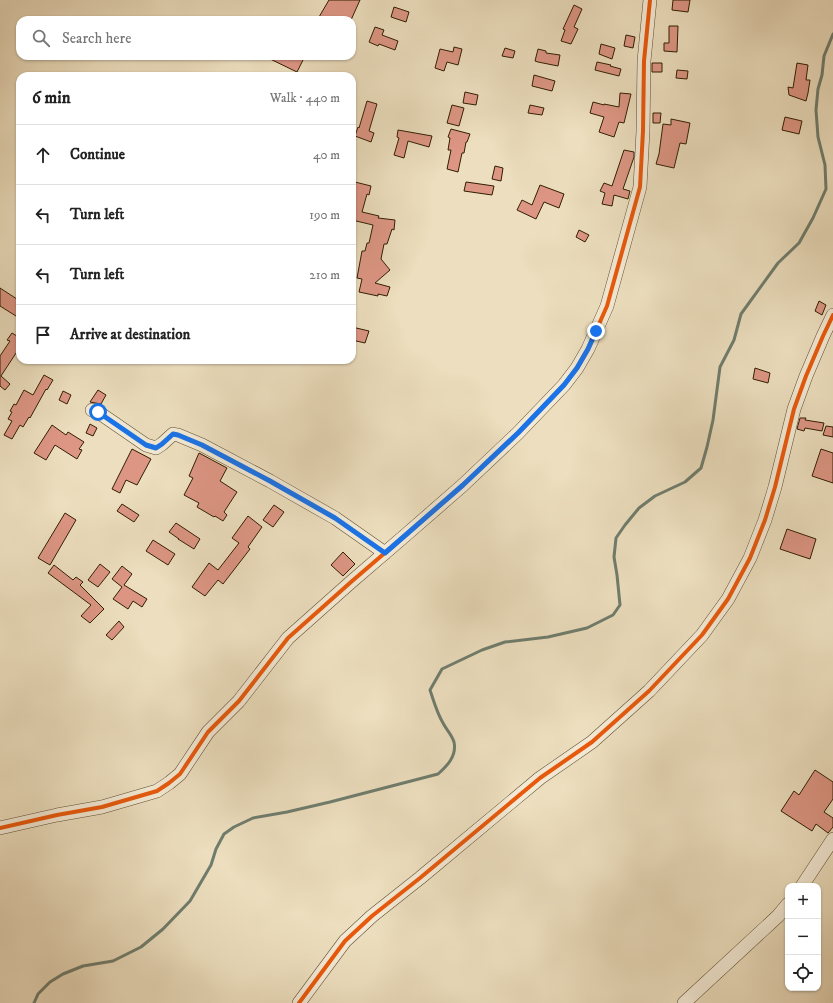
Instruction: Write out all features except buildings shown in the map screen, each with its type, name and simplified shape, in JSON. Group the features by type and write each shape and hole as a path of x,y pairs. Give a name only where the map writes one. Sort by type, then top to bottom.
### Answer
{"street":[{"path":"0,828 57,815 102,807 158,791 180,774 208,732 239,700 288,638 458,490 518,433 564,385 577,368 588,349 607,306 640,187 643,132 644,62 650,0"},
{"path":"299,1003 345,941 372,916 540,778 592,742 649,691 702,635 728,599 750,558 776,487 794,409 806,376 833,315"},
{"path":"92,410 98,412 146,445 156,448 173,434 202,445 335,518 385,553"},
{"path":"804,883 833,839"},
{"path":"684,1003 778,916 785,908"}],"waterway":[{"path":"34,1003 38,994 50,982 63,974 83,966 113,961 141,947 163,929 190,901 211,865 216,849 224,834 234,827 253,818 330,802 438,774 445,768 453,756 455,747 452,737 439,715 430,690 442,669 482,650 505,642 548,637 587,628 613,615 620,605 614,557 616,538 639,508 655,496 685,482 701,468 713,420 720,367 734,340 741,314 778,263 799,243 813,218 826,189 825,165 818,137 816,110 824,56 833,34"}],"cycle path":[{"path":"0,828 57,815 102,807 157,791 169,783 180,774 208,732 239,701 288,638 463,485 518,433 564,385 577,368 588,349 607,306 640,187 643,131 644,61 650,0"},
{"path":"299,1003 345,941 372,916 540,778 592,742 649,691 702,635 728,599 750,558 765,520 775,487 794,409 806,376 833,315"}],"route":[{"path":"98,412 146,445 156,448 173,434 202,445 335,518 385,553 463,485 518,433 564,385 577,368 596,331"}]}
